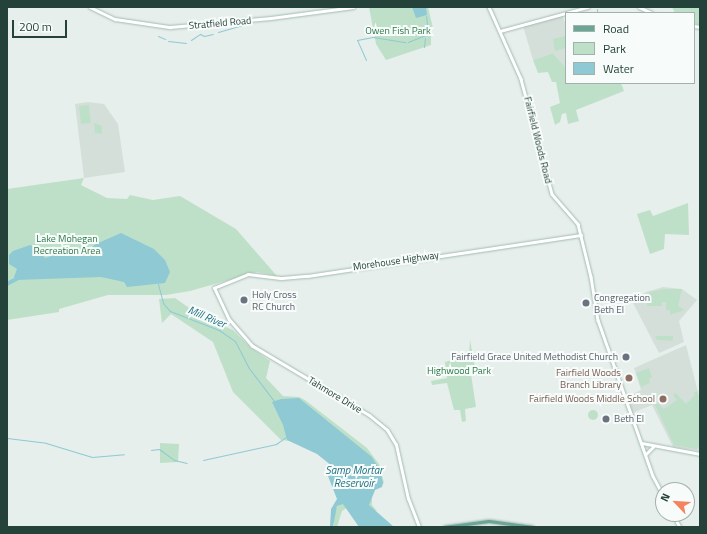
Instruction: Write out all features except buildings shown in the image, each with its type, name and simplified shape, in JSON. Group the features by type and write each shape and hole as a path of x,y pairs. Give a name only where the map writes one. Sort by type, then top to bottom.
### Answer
{"main road":[{"name":"Stratfield Road","path":"90,7 116,19 170,27 301,15 353,7"},
{"name":"Fairfield Woods Road","path":"489,7 516,62 526,93 552,194 574,218 581,235 591,277 594,308 642,444 658,482"},
{"path":"570,12 588,7"},
{"path":"639,7 650,12"},
{"path":"500,31 565,13"},
{"name":"Morehouse Highway","path":"214,288 248,274 282,278 307,276 581,235"},
{"name":"Tahmore Drive","path":"214,288 229,320 252,346 370,416 387,430 396,445 408,499 419,527"},
{"path":"642,444 700,454"},
{"path":"646,454 653,447"},
{"path":"444,527 489,521 533,527"}],"shaded area":[{"path":"562,15 565,22 565,67 553,53 533,60 523,26"},
{"path":"88,102 104,104 118,124 125,172 84,178 75,104"},
{"path":"663,287 682,289 697,300 679,321 684,342 659,353 632,301 646,292"},
{"name":"Fairfield Woods Middle School","path":"686,345 700,400 700,451 673,447 652,405 632,413 626,397 641,390 634,368"}],"green space":[{"name":"Owen Fish Park","path":"369,7 428,7 433,28 431,30 431,45 386,60 376,44"},
{"path":"672,7 700,7 700,25 695,24 695,12 674,12"},
{"path":"565,36 565,48 555,51 553,39"},
{"path":"553,53 565,67 565,84 621,84 624,91 576,110 579,121 568,124 566,113 562,114 560,122 555,125 550,107 560,103 556,82 552,82 548,72 538,73 533,60"},
{"path":"89,105 91,123 81,124 79,106"},
{"path":"94,123 102,126 102,134 95,133"},
{"name":"Lake Mohegan Recreation Area","path":"84,178 81,185 107,198 127,199 130,195 153,200 180,196 236,229 277,276 257,272 190,291 166,295 108,295 59,309 59,312 7,320 7,189"},
{"path":"688,203 689,235 665,234 664,249 650,254 637,214 650,210 653,216"},
{"path":"664,289 682,289 678,306 685,310 670,315 670,310 666,310 666,302 662,302 662,306 647,306 647,297 650,292"},
{"path":"175,298 202,317 233,330 251,348 270,361 266,378 283,396 299,397 305,400 367,448 379,464 384,483 376,488 372,497 372,505 377,511 348,507 342,511 337,527 334,527 334,513 341,499 336,462 291,441 281,440 233,392 213,342 171,314 162,323 159,299"},
{"path":"655,336 673,336 673,341 657,340"},
{"name":"Highwood Park","path":"470,340 476,373 471,374 476,407 465,409 466,421 462,422 460,410 454,410 447,383 432,385 431,381 447,378 445,362 469,355"},
{"path":"649,368 652,377 649,379 650,383 641,387 636,373"},
{"path":"698,391 700,445 697,449 674,445 654,403 656,402 664,409 677,400 673,395 676,393 686,404 695,395 693,393"},
{"path":"591,410 595,410 597,411 597,419 591,420 588,417 588,413"},
{"path":"160,443 179,444 178,462 160,463"}],"water":[{"path":"412,7 426,7 427,15 416,18"},
{"path":"121,233 154,249 165,260 170,272 165,283 127,287 124,282 101,277 16,280 14,277 17,269 9,264 9,255 13,251 30,245 36,247 45,258 57,254 79,256 96,244"},
{"name":"Samp Mortar Reservoir","path":"299,398 372,457 380,470 383,483 382,487 375,490 369,505 394,527 359,527 343,504 337,506 333,527 330,527 331,509 337,499 328,476 332,466 317,454 287,440 283,425 272,402 281,399"}],"waterway":[{"path":"408,42 428,34 426,16"},
{"path":"218,32 246,24"},
{"path":"191,40 200,34 204,36 213,34"},
{"path":"158,36 165,39"},
{"path":"366,60 357,40 373,37 406,42"},
{"path":"424,47 425,38"},
{"path":"168,41 186,43"},
{"name":"Mill River","path":"7,284 20,277"},
{"name":"Mill River","path":"158,284 163,303 170,311 219,330 235,341 248,367 274,401"},
{"path":"203,460 276,444 286,437"},
{"path":"7,438 46,443 92,457 124,454"},
{"path":"151,450 159,449 174,460 187,463"}],"place":[{"name":"Holy Cross RC Church","path":"244,300"},
{"name":"Congregation Beth El","path":"586,303"},
{"name":"Fairfield Grace United Methodist Church","path":"626,357"},
{"name":"Fairfield Woods Branch Library","path":"629,378"},
{"name":"Fairfield Woods Middle School","path":"663,399"},
{"name":"Beth El","path":"606,419"}]}
